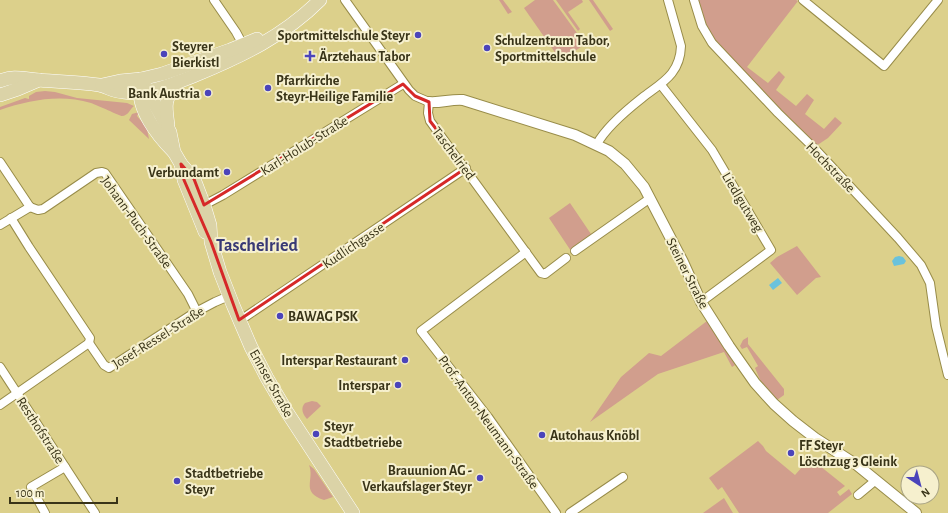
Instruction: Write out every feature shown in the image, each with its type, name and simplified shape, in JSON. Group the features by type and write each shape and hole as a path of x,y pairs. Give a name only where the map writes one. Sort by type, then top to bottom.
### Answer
{"main road":[{"path":"100,86 162,74 243,45 272,29 299,9 320,0"},
{"path":"0,81 16,76 39,80 65,81 100,86 121,92 143,92 178,82 228,62 253,50 304,16 320,0"},
{"name":"Ennser Straße","path":"141,79 143,92 141,104 161,138 174,152 181,164 194,179 210,225 211,242"},
{"path":"0,95 39,80"},
{"path":"170,132 166,101 178,82"},
{"name":"Ennser Straße","path":"143,92 170,132 174,152"},
{"name":"Ennser Straße","path":"181,164 184,180 202,227 211,242 229,296 239,320 273,389 323,469 353,513"}],"street":[{"path":"214,0 243,45"},
{"path":"344,0 403,84 416,96 429,102"},
{"path":"596,144 602,135 635,104 661,85 674,70 681,51 679,38 668,0"},
{"name":"Hochstraße","path":"694,0 702,26 712,43 778,113 816,150 898,238 921,265 930,283 936,326 945,346 948,375"},
{"path":"803,0 884,66 938,0"},
{"name":"Karl-Holub-Straße","path":"204,205 217,199 260,173 403,84"},
{"name":"Liedlgutweg","path":"661,85 712,150 771,250 702,302"},
{"name":"Steiner Straße","path":"429,102 463,100 560,130 596,144 609,151 625,164 637,178 683,262 702,302 744,369 774,404 793,421 815,438 857,465 916,513"},
{"name":"Taschelried","path":"429,102 428,113 430,121 543,274 566,258"},
{"path":"0,162 30,207"},
{"name":"Kudlichgasse","path":"239,320 466,168"},
{"name":"Johann-Puch-Straße","path":"0,225 30,207 38,210 43,209 96,173 105,173 188,294 197,312"},
{"path":"576,250 649,199"},
{"path":"0,405 89,343 90,338 11,218"},
{"name":"Prof.-Anton-Neumann-Straße","path":"526,252 421,331 488,417 556,513"},
{"name":"Josef-Ressel-Straße","path":"89,343 104,365 109,368 197,312 229,296"},
{"name":"Resthofstraße","path":"0,367 95,513"},
{"path":"45,513 31,488 65,467"},
{"path":"570,513 623,477"},
{"path":"858,495 876,480"}],"highlighted area":[{"path":"403,84 415,96 429,102 430,121 466,168 239,320 211,242 184,180 181,164 194,179 204,205"}],"shaded area":[{"path":"499,0 503,0 512,12 508,14"},
{"path":"535,0 553,0 585,44 561,61 524,8"},
{"path":"556,0 582,0 583,2 568,12 580,29 578,31"},
{"path":"589,0 593,0 613,29 610,31"},
{"path":"697,0 798,1 747,67 768,83 779,71 785,77 776,90 796,106 807,94 814,100 805,114 824,129 835,117 842,123 828,138 816,146 811,143 718,46 709,33"},
{"path":"45,91 77,98 127,103 134,106 124,116 91,103 68,99 45,99 23,103 0,110 0,107 25,98 29,99 29,96 36,92"},
{"path":"139,112 137,116 146,124 149,139 129,120 132,114"},
{"path":"642,200 571,251 549,218 570,203 591,234"},
{"path":"797,246 821,277 816,278 797,295 770,263 777,257"},
{"path":"707,321 735,365 732,367 724,352 658,374 590,422 621,377 649,353 661,356"},
{"path":"748,337 748,344 784,389 784,395 777,400 763,386 755,368 758,366 747,347 742,349 740,346 743,340"},
{"path":"312,401 317,402 321,406 307,419 303,413 303,405"},
{"path":"758,441 766,451 795,475 810,458 845,486 837,492 840,496 849,489 852,494 828,513 739,513 722,487 718,490 709,478"},
{"path":"309,465 314,469 333,497 324,500 312,493 310,489"},
{"path":"724,498 733,513 703,513"}],"water":[{"path":"895,257 903,257 906,261 904,264 894,266 892,261"},
{"path":"778,278 782,283 773,290 769,285"}],"place":[{"name":"Sportmittelschule Steyr","path":"418,35"},
{"name":"Schulzentrum Tabor, Sportmittelschule","path":"487,48"},
{"name":"Steyrer Bierkistl","path":"164,54"},
{"name":"Ärztehaus Tabor","path":"310,56"},
{"name":"Pfarrkirche Steyr-Heilige Familie","path":"268,88"},
{"name":"Bank Austria","path":"208,93"},
{"name":"Verbundamt","path":"227,172"},
{"name":"BAWAG PSK","path":"280,316"},
{"name":"Interspar Restaurant","path":"405,360"},
{"name":"Interspar","path":"398,385"},
{"name":"Steyr Stadtbetriebe","path":"316,434"},
{"name":"Autohaus Knöbl","path":"542,435"},
{"name":"FF Steyr Löschzug 3 Gleink","path":"791,453"},
{"name":"Brauunion AG - Verkaufslager Steyr","path":"480,478"},
{"name":"Stadtbetriebe Steyr","path":"177,481"}],"district":[{"name":"Taschelried","path":"257,245"}]}
